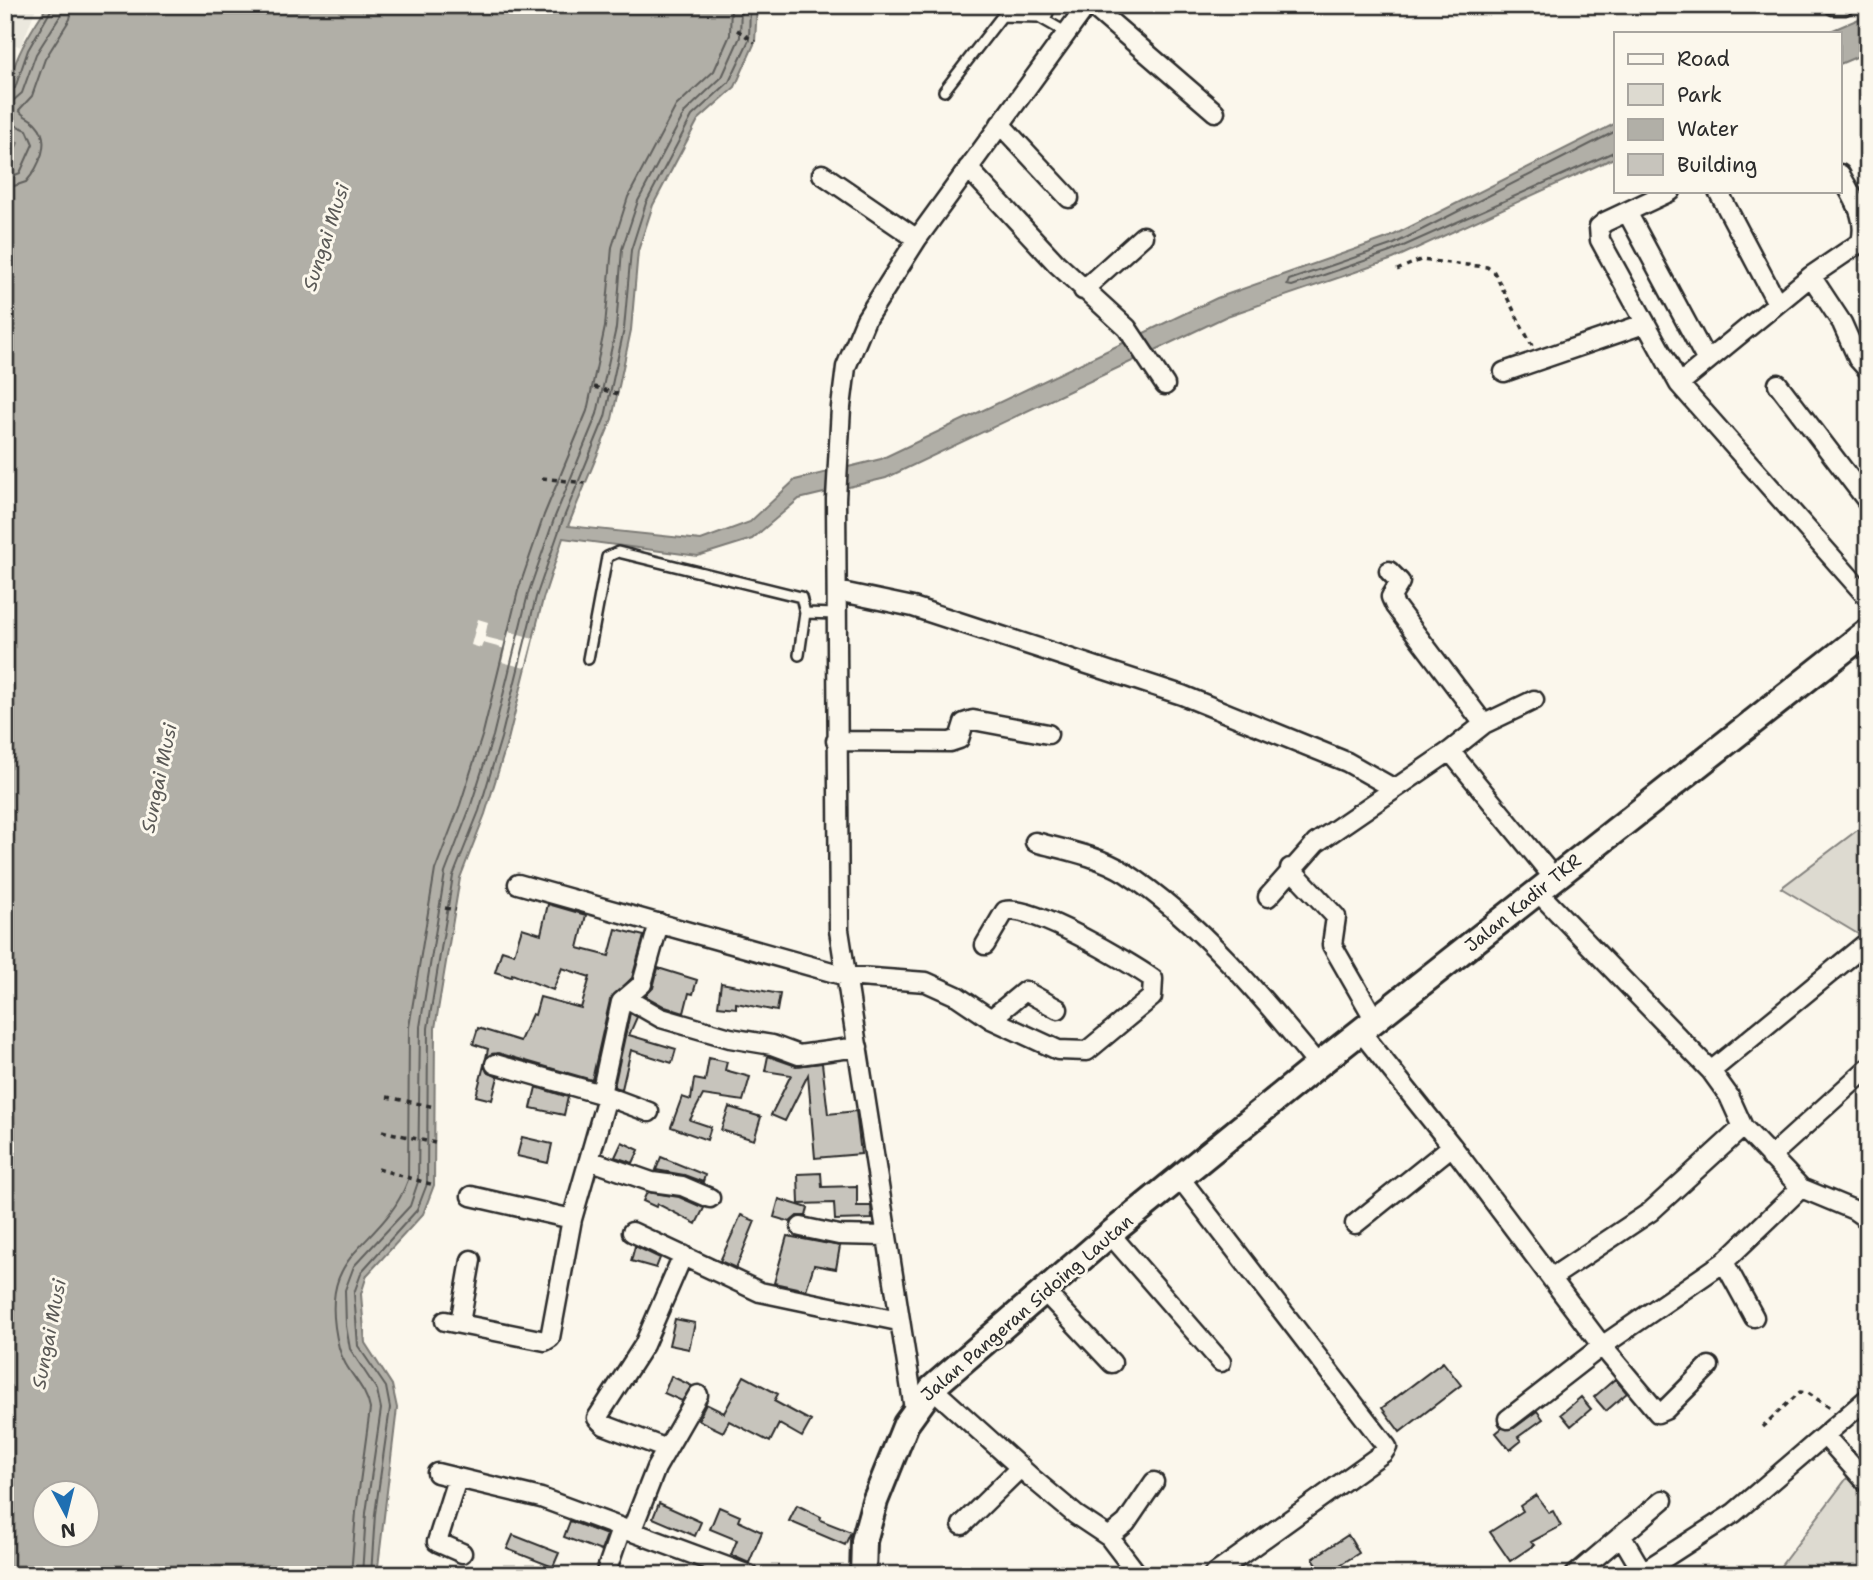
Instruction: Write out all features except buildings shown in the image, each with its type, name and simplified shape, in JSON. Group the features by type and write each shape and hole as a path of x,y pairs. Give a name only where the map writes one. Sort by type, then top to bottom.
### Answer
{"street":[{"path":"914,1409 898,1321 874,1147 839,930 836,499 846,368 866,319 917,239 1089,5 1215,112"},
{"path":"1834,5 1844,5"},
{"path":"1000,124 1069,198"},
{"path":"968,168 1083,290 1127,328 1166,385"},
{"path":"822,174 917,239"},
{"path":"1679,384 1811,276 1861,242 1865,228 1862,214 1842,178"},
{"path":"1669,192 1599,228 1600,240 1679,384 1868,598"},
{"path":"1719,192 1777,303"},
{"path":"1627,212 1707,361"},
{"path":"1083,290 1143,236"},
{"path":"1811,276 1842,323 1858,359 1868,370"},
{"path":"1504,372 1644,324"},
{"path":"1777,384 1868,502"},
{"path":"1389,571 1400,582 1391,597 1395,607 1484,724"},
{"path":"837,591 914,607 1182,695 1347,762 1394,789"},
{"name":"Jalan Kadir TKR","path":"1181,1178 1318,1065 1868,631"},
{"path":"1268,897 1290,868 1316,843 1450,751 1484,724 1534,700"},
{"path":"836,741 950,742 959,739 964,723 972,720 1048,734"},
{"path":"1450,751 1546,884 1711,1071 1729,1096 1743,1127 1801,1188 1854,1210 1868,1220"},
{"path":"1035,842 1093,857 1125,872 1174,911 1262,997 1318,1065"},
{"path":"1290,868 1336,917 1332,945 1368,1026 1452,1146 1602,1346 1658,1413 1665,1410 1709,1366"},
{"path":"518,884 846,976 926,982 957,996 990,1019 1058,1050 1087,1051 1152,996 1153,979 1140,970 1070,931 1016,910 1006,911 985,945"},
{"path":"471,1260 453,1322 548,1340 572,1219 604,1095 621,1002 642,984 659,923"},
{"path":"1711,1071 1864,945"},
{"path":"990,1019 1025,991 1058,1009"},
{"path":"626,998 661,1018 730,1038 772,1045 799,1055 858,1048"},
{"path":"495,1064 604,1095 649,1112"},
{"path":"1770,1157 1868,1069"},
{"path":"1551,1278 1650,1212 1743,1127"},
{"path":"1355,1224 1452,1146"},
{"path":"589,1160 652,1182 682,1186 710,1198"},
{"path":"1181,1178 1387,1447 1384,1453 1213,1575"},
{"name":"Jalan Pangeran Sidoing Lautan","path":"863,1575 864,1541 875,1501 914,1409 932,1388 1044,1291 1181,1178"},
{"path":"1508,1419 1602,1346 1724,1262 1801,1188"},
{"path":"471,1196 572,1219"},
{"path":"801,1227 839,1235 886,1236"},
{"path":"632,1232 760,1292 898,1321"},
{"path":"1110,1234 1221,1362"},
{"path":"667,1449 601,1422 693,1260"},
{"path":"1724,1262 1754,1317"},
{"path":"1044,1291 1112,1363"},
{"path":"932,1388 1076,1515 1109,1537 1138,1575"},
{"path":"605,1575 656,1468 698,1395"},
{"path":"1622,1537 1640,1573 1713,1529 1868,1398"},
{"path":"1825,1436 1868,1484"},
{"path":"962,1525 1021,1467"},
{"path":"437,1473 541,1498 749,1575"},
{"path":"457,1479 437,1542 462,1552"},
{"path":"1109,1537 1126,1523 1154,1482"},
{"path":"1575,1575 1663,1500"}],"lane":[{"path":"1045,20 1051,5"},
{"path":"944,91 1002,16 1027,16 1045,20 1067,33"},
{"path":"588,659 607,557 618,552 801,597 805,613 799,655"},
{"path":"805,613 836,614"}],"path":[{"path":"737,30 755,42"},
{"path":"1396,270 1420,260 1487,267 1494,272 1539,360"},
{"path":"594,387 618,394"},
{"path":"542,478 585,483"},
{"path":"445,908 456,910"},
{"path":"387,1097 435,1107"},
{"path":"382,1131 435,1143"},
{"path":"378,1169 434,1185"},
{"path":"1762,1427 1794,1395 1805,1391 1845,1418"}],"shaded area":[{"path":"5,5 37,5 21,47 5,41"}],"green space":[{"path":"1868,822 1868,940 1781,888"},
{"path":"1868,1450 1868,1575 1774,1575"}],"water":[{"name":"Sungai Musi","path":"48,5 757,5 755,42 735,87 698,120 653,205 638,251 631,330 612,419 568,526 701,540 750,522 795,480 881,459 1217,298 1390,237 1614,124 1614,158 1393,259 1227,316 886,478 799,499 752,539 698,556 563,538 543,599 508,740 485,814 460,878 435,1028 434,1185 423,1214 367,1275 361,1294 365,1343 392,1385 397,1408 377,1575 5,1575 5,169 18,143 5,136 5,116 10,82 20,52"},
{"path":"1868,15 1868,52 1842,63 1842,32 1828,32"}],"pier":[{"path":"478,619 488,622 485,637 505,642 508,631 533,638 525,668 502,662 505,649 483,643 481,648 471,645"}]}
